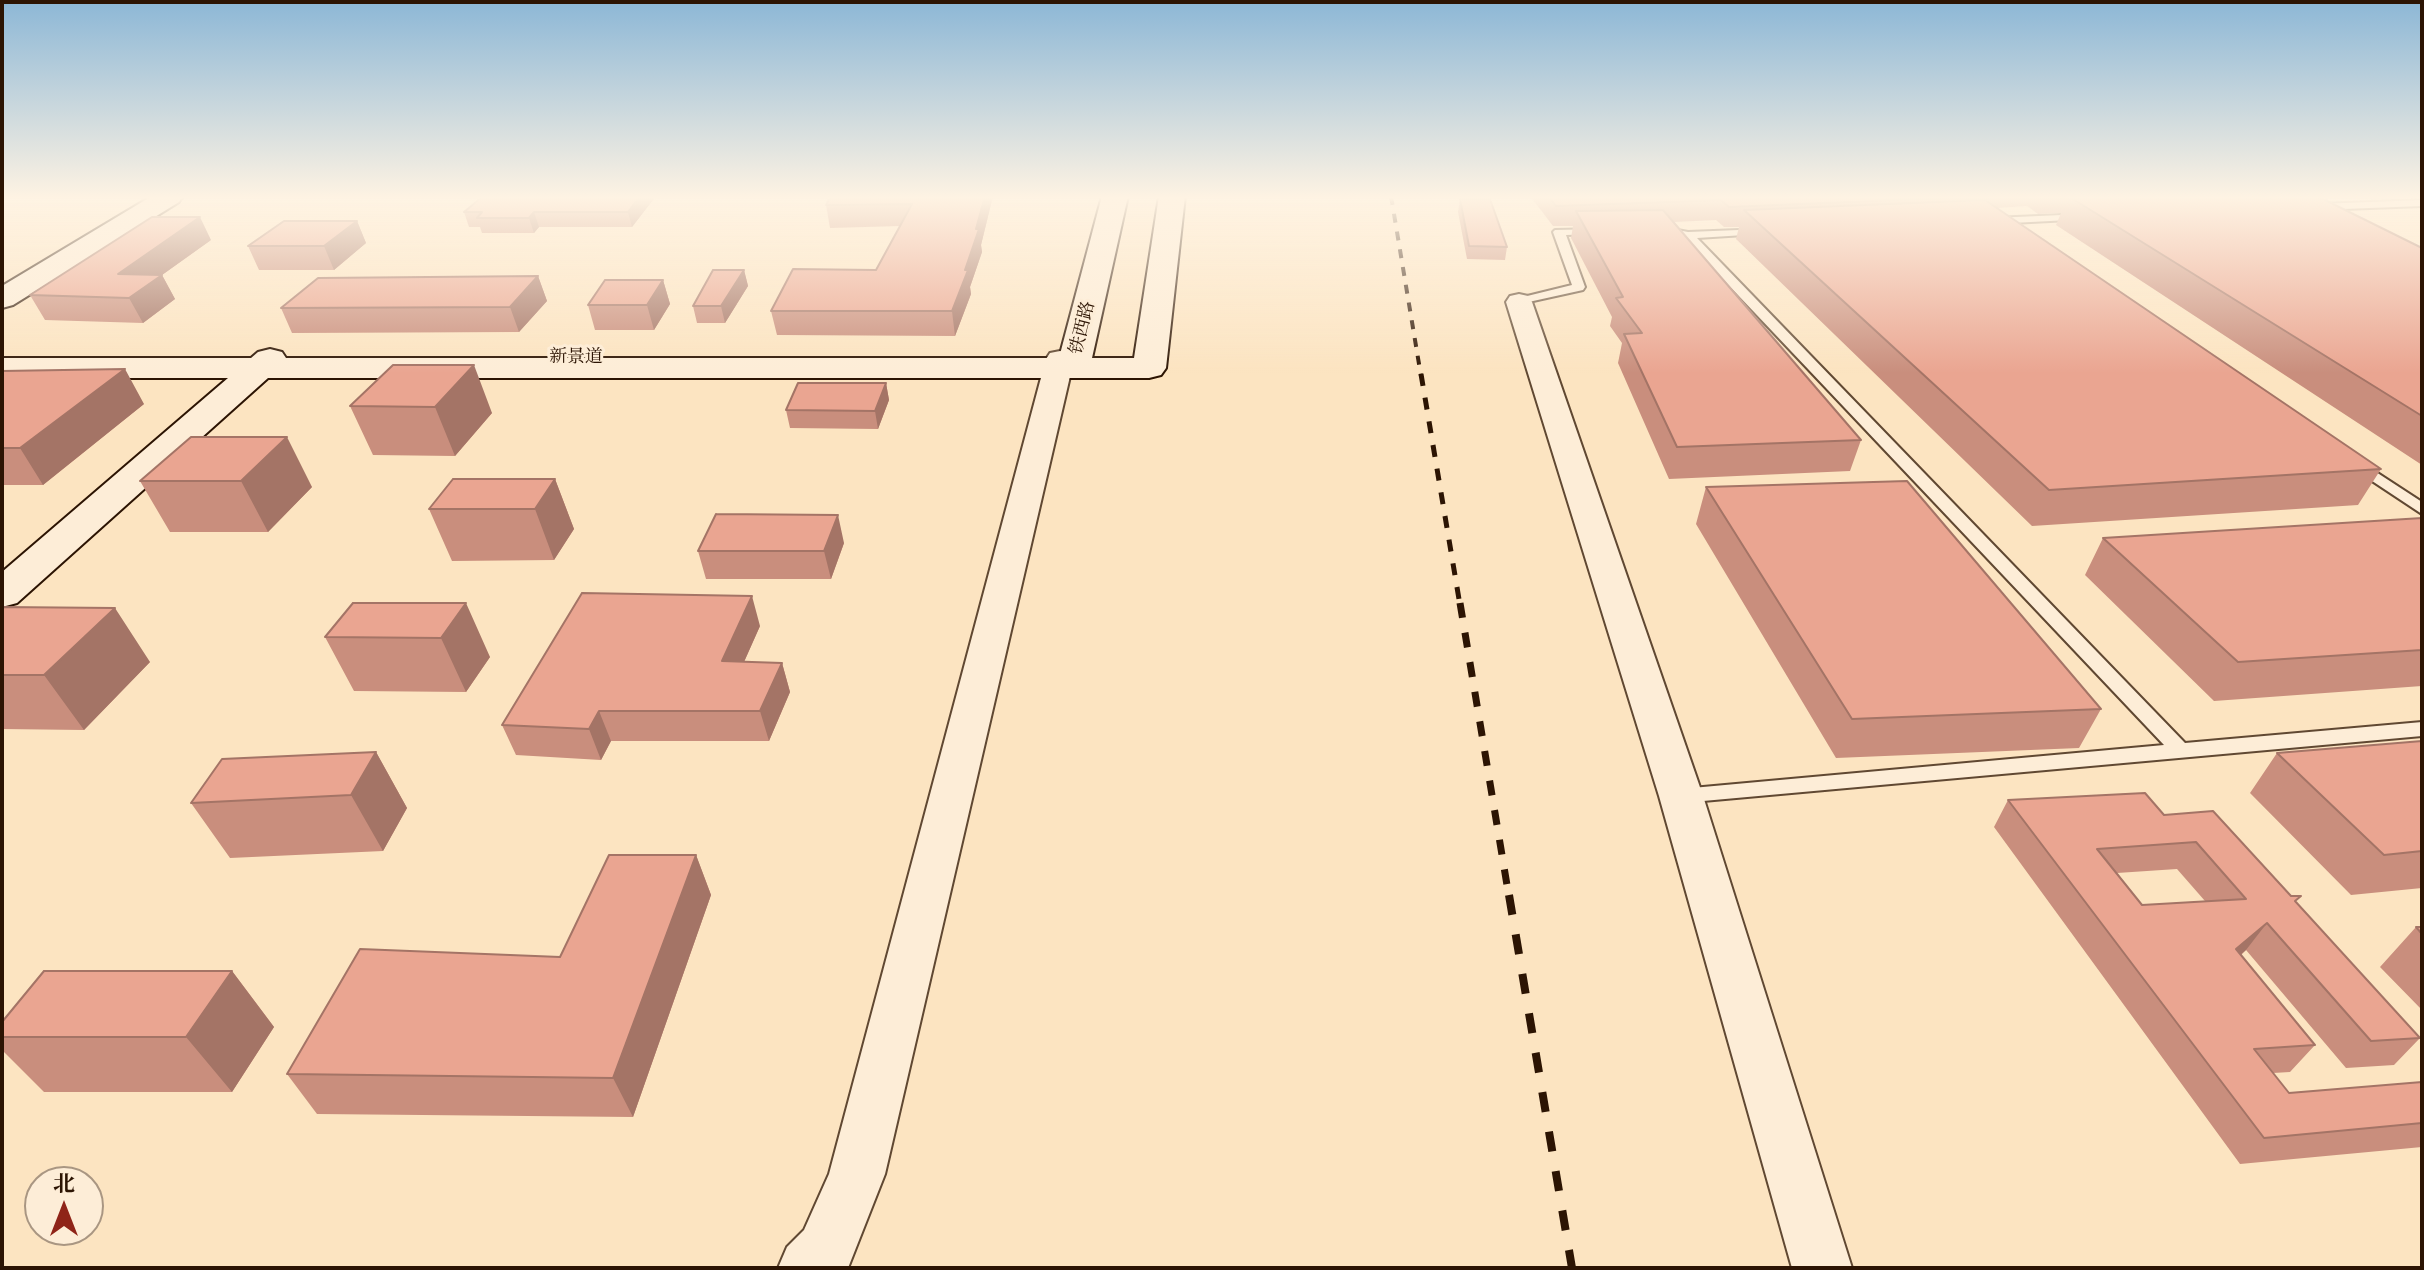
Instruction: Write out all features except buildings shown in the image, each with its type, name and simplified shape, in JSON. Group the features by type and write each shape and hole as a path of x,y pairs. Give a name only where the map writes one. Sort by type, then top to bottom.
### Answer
{"street":[{"path":"2,299 73,255"},
{"name":"铁西路","path":"1067,363 1098,255"},
{"name":"新景道","path":"2,358 266,363 1150,363 1164,255"},
{"path":"1519,302 1681,796 1820,1264"},
{"path":"2,594 266,363"},
{"name":"新景道","path":"2,368 266,363"},
{"path":"808,1268 825,1251 857,1174 1067,363"}],"lane":[{"path":"1519,302 1579,287 1567,255"},
{"path":"1707,255 2181,751"},
{"path":"2343,455 2422,509"},
{"path":"1681,796 2422,729"}],"railway":[{"path":"1401,255 1421,376"},
{"path":"1421,374 1460,605"},
{"path":"1460,603 1509,897"},
{"path":"1509,895 1572,1268"}]}
